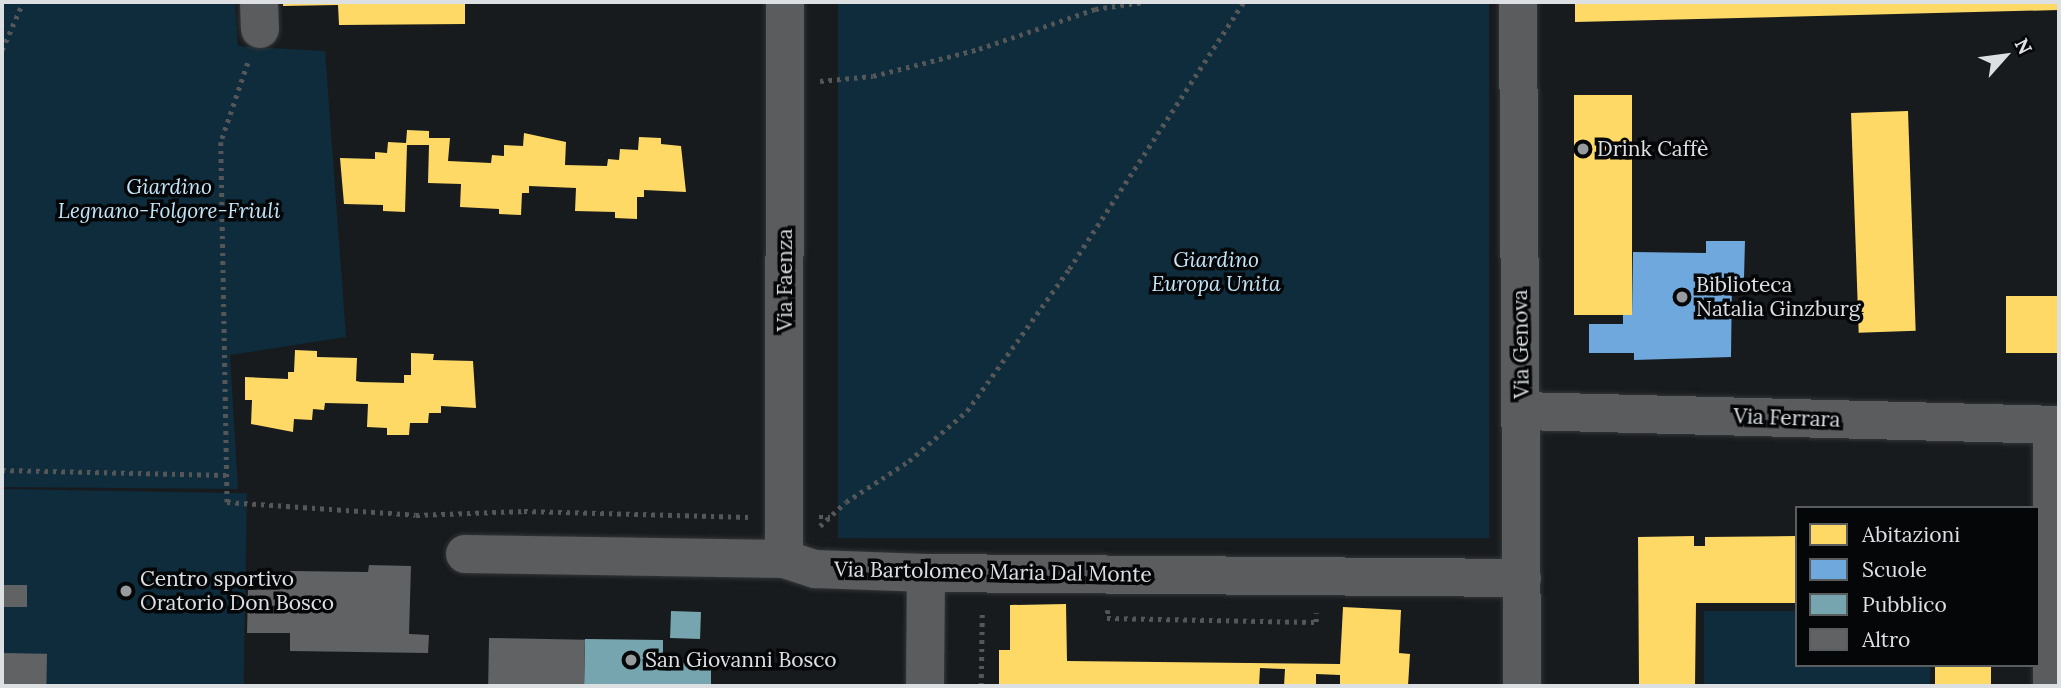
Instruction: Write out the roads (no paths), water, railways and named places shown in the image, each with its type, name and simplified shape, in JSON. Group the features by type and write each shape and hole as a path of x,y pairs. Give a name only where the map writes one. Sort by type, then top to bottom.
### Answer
{"street":[{"name":"Via Faenza","path":"785,2 785,559"},
{"name":"Via Genova","path":"1518,2 1522,686"},
{"name":"Via Ferrara","path":"1522,411 2056,425 2052,686"},
{"name":"Via Bartolomeo Maria Dal Monte","path":"465,554 785,559 815,569 926,573 1522,578"},
{"path":"926,573 926,686"}],"place":[{"name":"Drink Caffè","path":"1583,149"},
{"name":"Biblioteca Natalia Ginzburg","path":"1682,297"},
{"name":"Centro sportivo Oratorio Don Bosco","path":"126,591"},
{"name":"San Giovanni Bosco","path":"631,660"}],"park label":[{"name":"Giardino Legnano-Folgore-Friuli","path":"169,199"},
{"name":"Giardino Europa Unita","path":"1216,272"}]}
